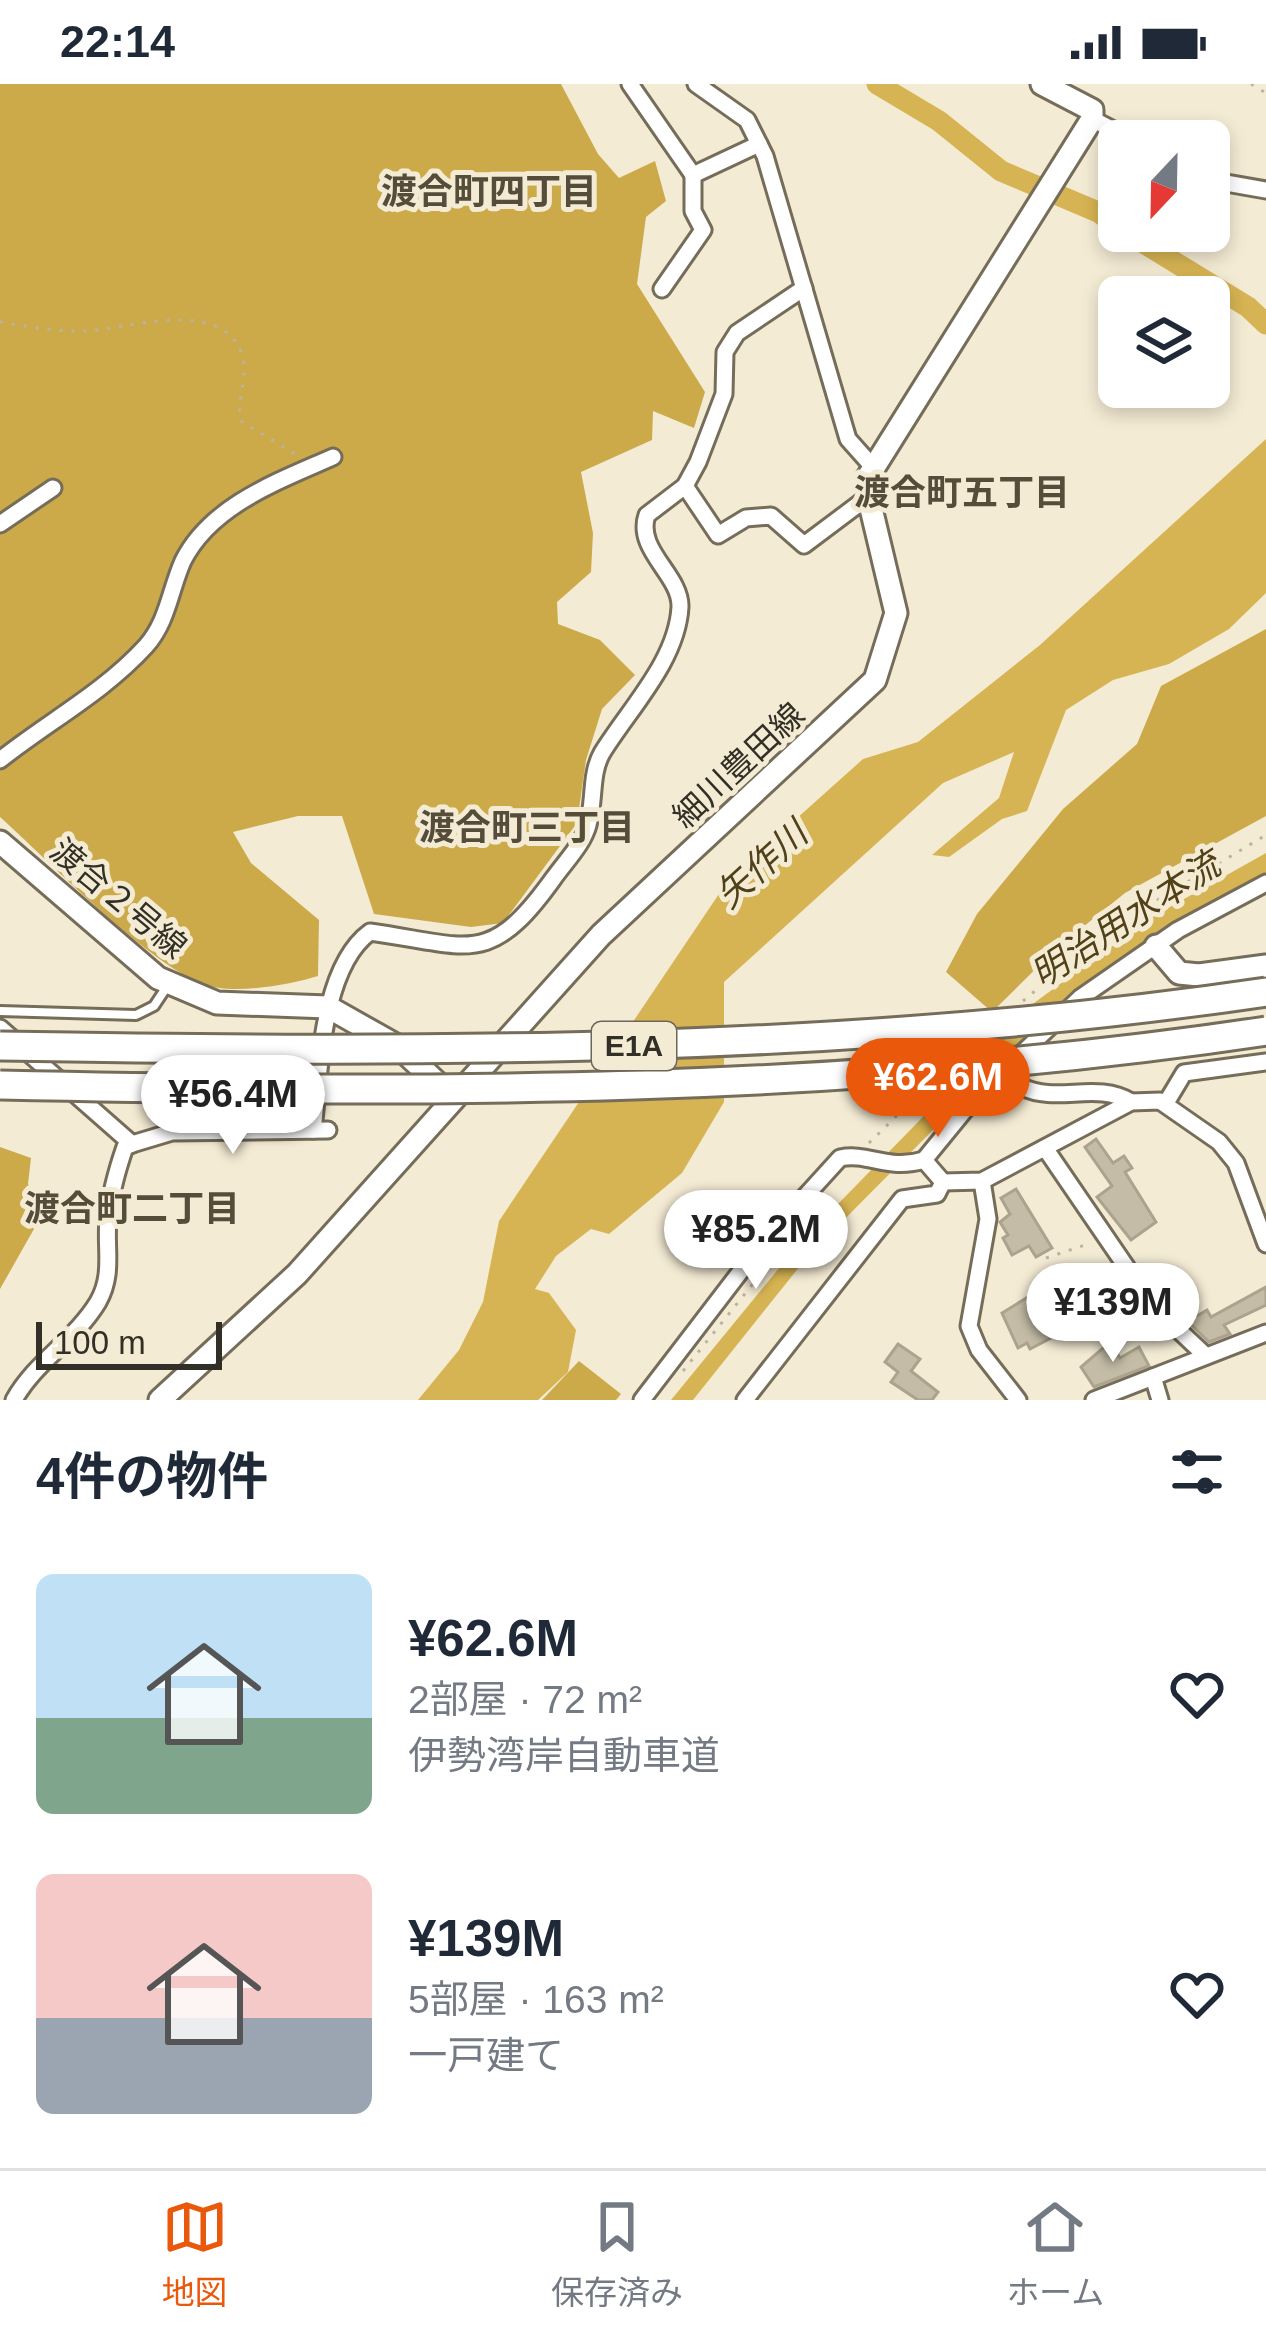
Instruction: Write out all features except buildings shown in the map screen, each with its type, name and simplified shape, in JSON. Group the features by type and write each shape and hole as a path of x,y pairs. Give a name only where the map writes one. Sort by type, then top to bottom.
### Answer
{"highway":[{"name":"E1A","path":"0,1043 110,1048 737,1043 951,1030 1266,992"},
{"name":"E1A","path":"0,1085 363,1088 848,1077 1067,1058 1266,1031"}],"main road":[{"path":"1042,84 1092,110 1089,126"},
{"name":"細川豊田線","path":"160,1400 297,1274 601,935 875,680 892,640 896,613 868,497 872,466 1089,126"},
{"name":"渡合２号線","path":"2,852 169,983 217,1003 328,1007 398,1047 455,1099"},
{"path":"1156,946 1179,973 1266,966"}],"street":[{"path":"630,84 693,175 693,211 703,230 662,289"},
{"path":"697,84 748,120 759,144 848,439 872,466"},
{"path":"1089,126 1098,129"},
{"path":"693,175 759,144"},
{"path":"1230,184 1266,190"},
{"path":"14,1400 26,1379 62,1349 100,1299 111,1260 107,1223 125,1147 172,1132 321,1130 328,1007 350,947 370,932 470,946 501,939 520,925 581,840 590,819 596,764 663,660 677,624 681,602 644,524 654,506 685,486 724,394 725,352 737,333 804,288"},
{"path":"0,760 111,682 150,641 184,559 203,531 229,509 333,457"},
{"path":"685,486 718,535 746,518 771,516 804,545 868,497"},
{"path":"0,524 53,488"},
{"path":"641,1400 816,1181 840,1158 901,1168 924,1160 973,1100 1080,998 1156,946 1266,883"},
{"path":"0,1028 132,1144"},
{"path":"1166,1103 1184,1073 1266,1062"},
{"path":"1022,1087 1034,1093 1113,1091 1131,1102"},
{"path":"943,1182 982,1181 1131,1102 1166,1103 1219,1142 1236,1163 1266,1244"},
{"path":"1045,1148 1153,1306 1205,1356"},
{"path":"924,1160 943,1182"},
{"path":"982,1181 988,1219 969,1326 980,1350 1018,1400"},
{"path":"745,1400 902,1199 937,1194 943,1182"},
{"path":"1094,1400 1264,1338"},
{"path":"1153,1377 1160,1400"}],"lane":[{"path":"0,1011 136,1015 154,1006 169,983"}],"path":[{"path":"1252,84 1266,93"},
{"path":"0,322 79,331 154,321 210,325 238,346 243,357 242,421 315,465"},
{"path":"1016,1007 1106,931 1266,835"},
{"path":"858,1158 930,1084"},
{"path":"973,1100 1000,1101 1022,1087"},
{"path":"672,1385 813,1208"},
{"path":"1046,1258 1104,1239"}],"shaded area":[{"path":"0,84 561,84 598,154 619,178 655,161 666,201 646,217 637,284 705,392 694,428 653,411 652,440 581,472 593,533 591,572 557,602 558,624 600,640 635,675 602,709 586,760 577,823 503,923 471,927 374,914 342,816 298,816 233,832 251,863 319,920 318,976 259,988 212,987 151,953 0,817"},
{"path":"1266,629 1266,816 1125,893 1057,948 992,1012 946,972 977,914 1063,809 1137,744 1161,686"},
{"path":"0,1147 31,1158 28,1184 43,1213 0,1289"},
{"path":"579,1361 621,1394 616,1400 542,1400"}],"water":[{"name":"矢作川","path":"1266,439 1266,593 1229,629 1169,664 1113,680 1066,710 1027,811 1002,819 949,857 932,855 999,798 1014,752 943,783 724,982 724,1102 682,1173 609,1234 591,1229 556,1256 535,1289 549,1293 576,1330 568,1372 538,1400 418,1400 459,1350 483,1302 499,1221 729,879 863,759 918,742 1040,645"},
{"name":"明治用水本流","path":"1266,853 1266,873 1163,932 1047,1015 808,1256 693,1400 671,1400 798,1245 1034,1003 1152,917"}],"waterway":[{"path":"877,84 939,121 1001,171 1098,212"},
{"path":"1158,252 1248,307 1266,324"}],"district":[{"name":"渡合町四丁目","path":"489,191"},
{"name":"渡合町五丁目","path":"962,492"},
{"name":"渡合町三丁目","path":"527,827"},
{"name":"渡合町二丁目","path":"132,1208"}]}
